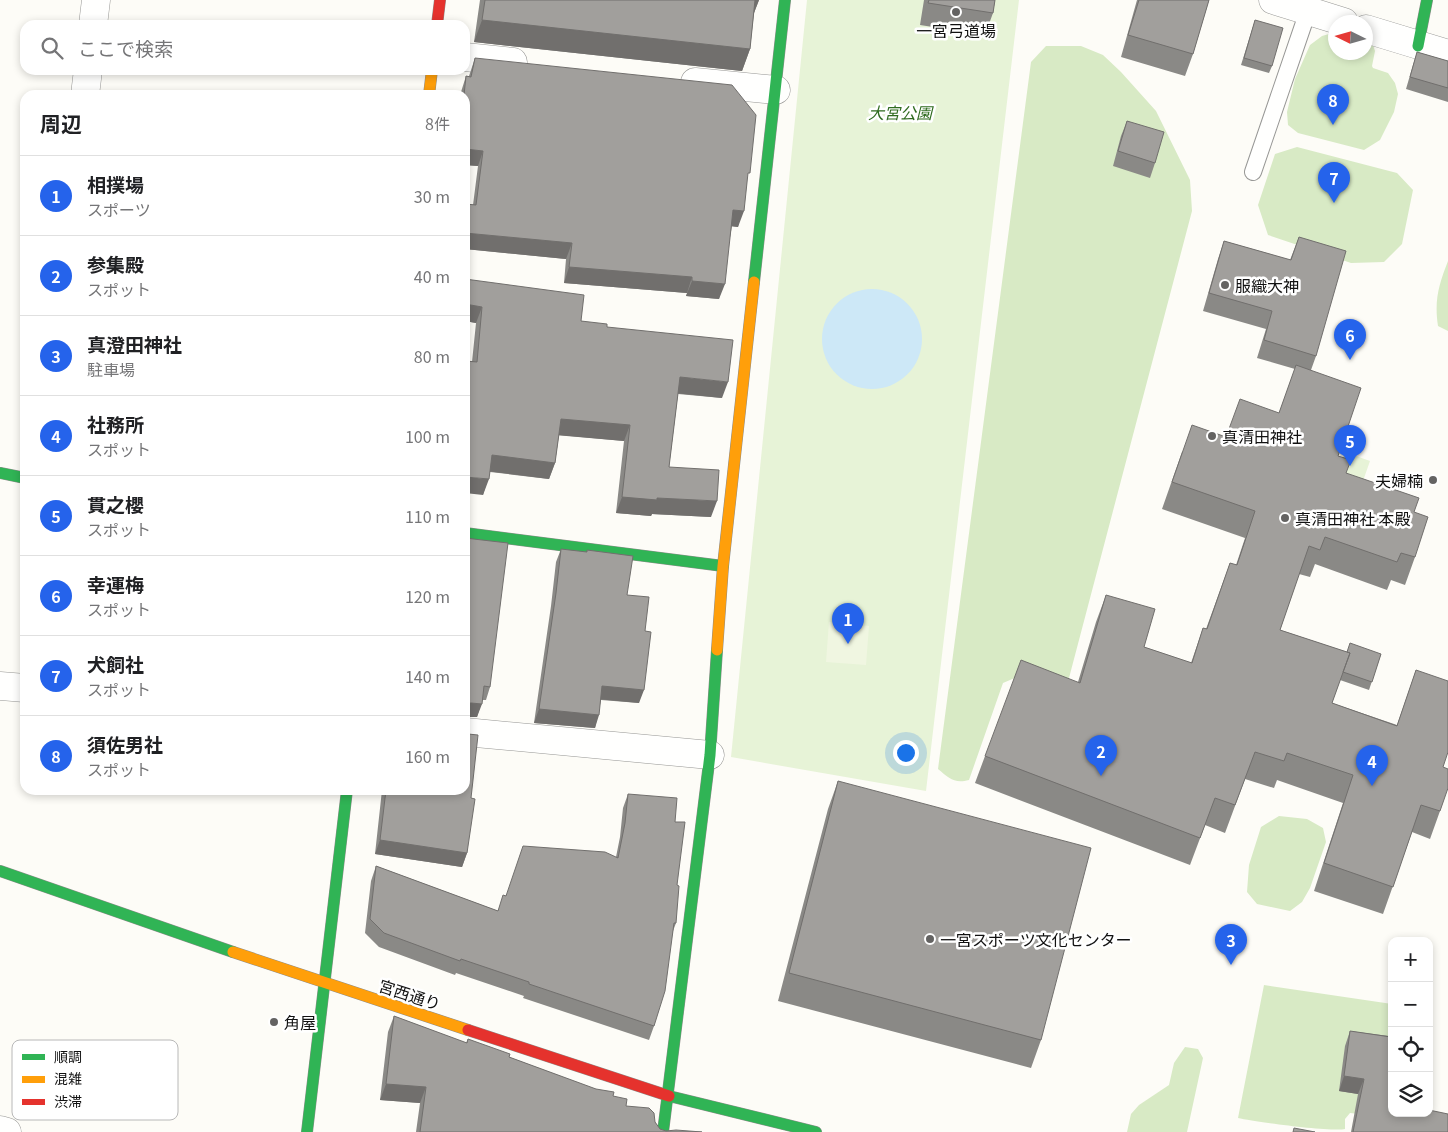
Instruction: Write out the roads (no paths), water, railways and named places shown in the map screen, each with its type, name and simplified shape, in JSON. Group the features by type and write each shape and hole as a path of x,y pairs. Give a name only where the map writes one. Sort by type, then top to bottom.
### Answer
{"street":[{"path":"94,20 96,0"},
{"path":"438,20 440,0"},
{"path":"663,1132 710,755 723,566 786,0"},
{"path":"1273,0 1328,17"},
{"path":"1418,46 1427,0"},
{"path":"1373,31 1448,54"},
{"path":"470,58 533,64"},
{"path":"86,90 87,75"},
{"path":"430,90 431,75"},
{"path":"669,79 776,90"},
{"path":"0,473 20,477"},
{"path":"470,534 723,566"},
{"path":"0,686 20,688"},
{"path":"470,732 710,755"},
{"path":"307,1132 346,795"},
{"name":"宮西通り","path":"0,871 324,983 667,1096 816,1132"},
{"path":"0,1130 7,1132"}],"lane":[{"path":"1253,172 1308,11"}],"water":[{"path":"872,289 891,293 907,304 918,320 922,339 918,358 907,374 891,385 872,389 853,385 837,374 826,358 822,339 826,320 837,304 853,293"}],"place":[{"name":"一宮弓道場","path":"956,12"},
{"name":"須佐男社","path":"1333,125"},
{"name":"犬飼社","path":"1334,203"},
{"name":"服織大神","path":"1225,285"},
{"name":"幸運梅","path":"1350,360"},
{"name":"真清田神社","path":"1212,436"},
{"name":"貫之櫻","path":"1350,466"},
{"name":"夫婦楠","path":"1433,480"},
{"name":"真清田神社 本殿","path":"1285,518"},
{"name":"相撲場","path":"848,644"},
{"name":"参集殿","path":"1101,776"},
{"name":"社務所","path":"1372,786"},
{"name":"一宮スポーツ文化センター","path":"930,939"},
{"name":"真澄田神社","path":"1231,965"},
{"name":"角屋","path":"274,1022"}],"park label":[{"name":"大宮公園","path":"900,112"}]}
